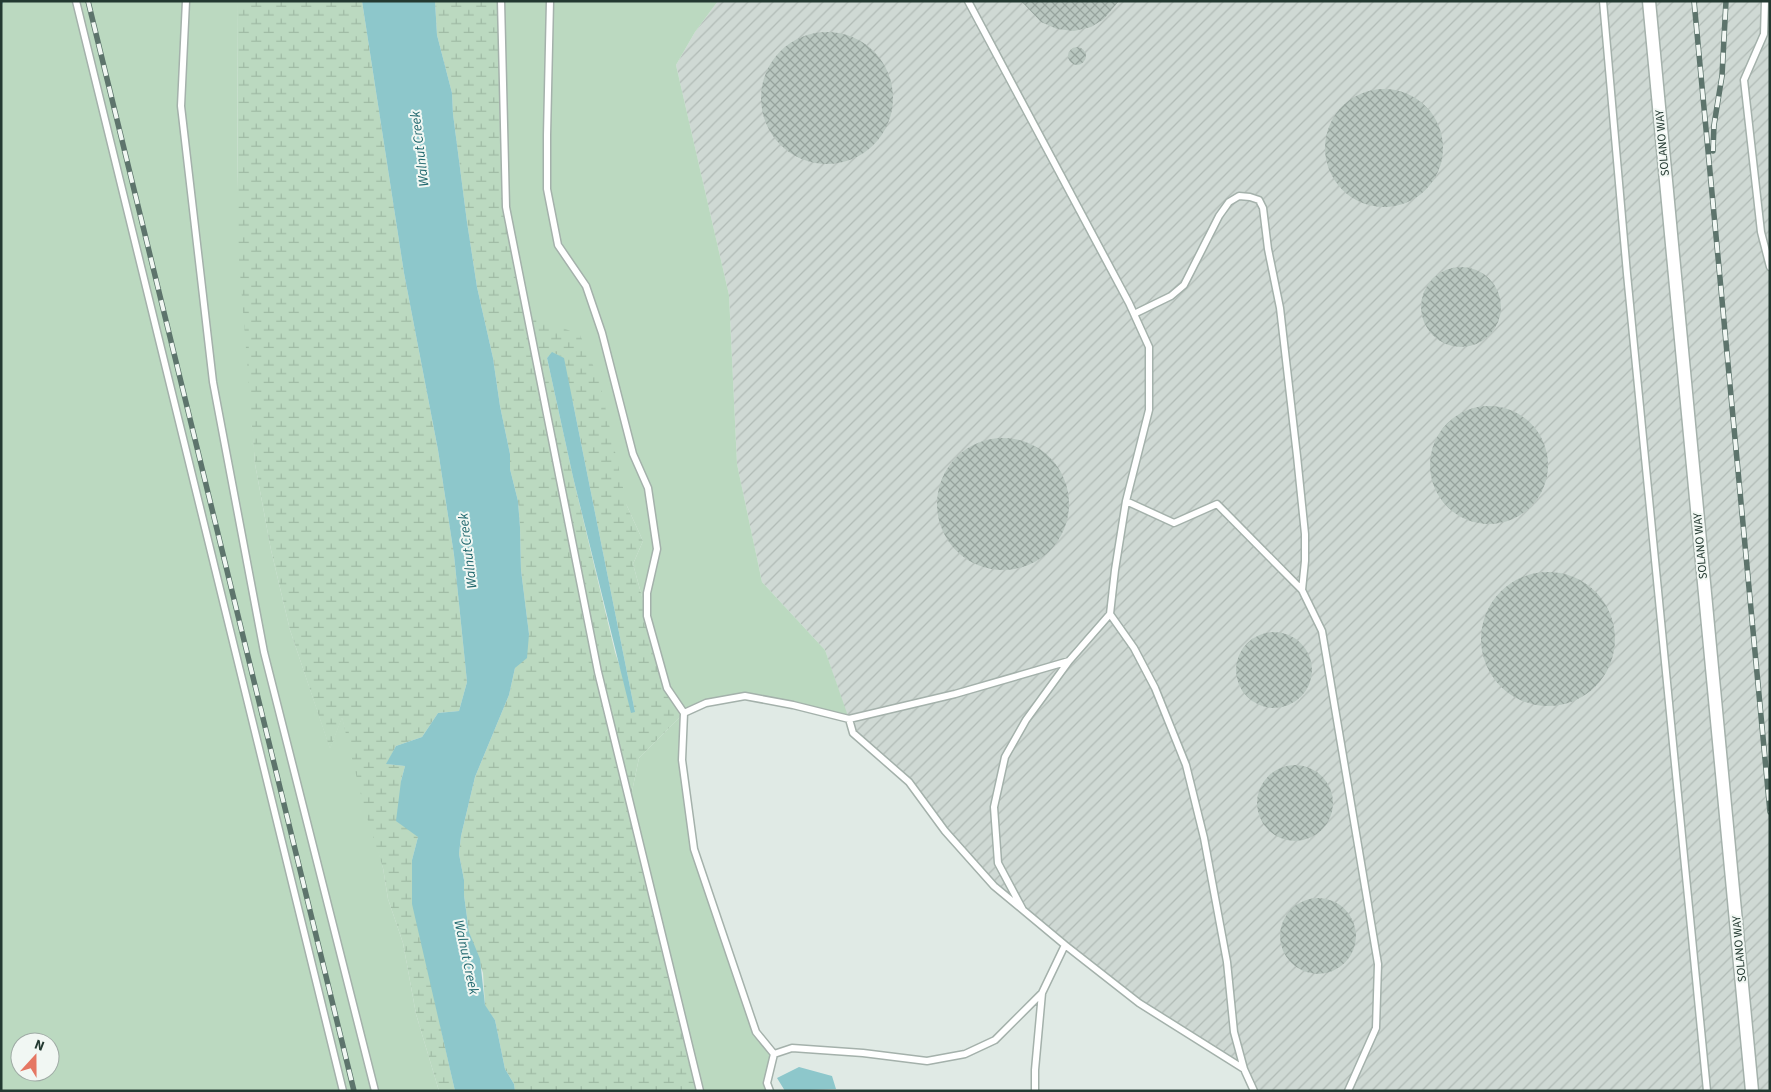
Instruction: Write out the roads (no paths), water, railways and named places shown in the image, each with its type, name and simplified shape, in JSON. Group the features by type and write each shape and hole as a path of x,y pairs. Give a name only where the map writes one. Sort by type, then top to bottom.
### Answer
{"street":[{"name":"SOLANO WAY","path":"1649,1 1752,1091"}],"lane":[{"path":"76,1 343,1091"},
{"path":"186,1 181,106 213,382 264,652 375,1091"},
{"path":"501,1 506,207 598,672 700,1091"},
{"path":"550,1 547,171 548,189 558,245 586,286 602,333 633,454 648,488 657,549 647,593 647,616 667,688 684,713 682,760 694,849 756,1032 774,1054"},
{"path":"968,1 1134,314 1149,347 1149,410 1126,501 1110,614 1069,661 1026,720 1005,757 994,807 998,863 1023,910"},
{"path":"1603,1 1628,284 1707,1091"},
{"path":"1765,1 1764,34 1744,80 1761,232 1770,267"},
{"path":"1134,314 1171,296 1184,285 1219,216 1229,202 1239,196 1259,200 1264,208 1268,249 1280,308 1305,534 1302,590"},
{"path":"1126,501 1174,523 1217,504 1302,590 1322,631 1378,964 1376,1028 1348,1091"},
{"path":"1110,614 1134,648 1155,688 1186,765 1204,838 1226,952 1234,1032 1244,1069 1254,1091"},
{"path":"684,713 706,703 745,696 793,705 849,719 955,694 1069,661"},
{"path":"849,719 853,733 910,782 945,831 994,886 1139,1004 1244,1069"},
{"path":"774,1054 792,1048 863,1053 927,1061 965,1054 995,1040 1042,993 1065,944"},
{"path":"1035,1091 1042,993"},
{"path":"770,1091 767,1083 774,1054"}],"water":[{"name":"Walnut Creek","path":"362,1 435,1 437,35 452,93 453,114 477,287 493,358 510,454 510,469 518,501 521,570 529,634 527,658 515,668 509,695 475,777 461,836 459,854 464,880 469,932 480,959 485,1005 495,1020 505,1069 514,1084 515,1091 455,1091 412,904 412,860 418,837 396,821 401,781 405,766 386,764 396,746 422,737 438,713 459,711 467,682 454,555 438,450 404,273"},
{"path":"552,352 564,358 635,712 631,713 573,477 547,358"},
{"path":"799,1067 832,1076 836,1089 785,1091 777,1078"}],"railway":[{"path":"88,1 354,1091"},
{"path":"1694,1 1770,812"},
{"path":"1713,151 1714,125 1722,76 1726,1"}]}
